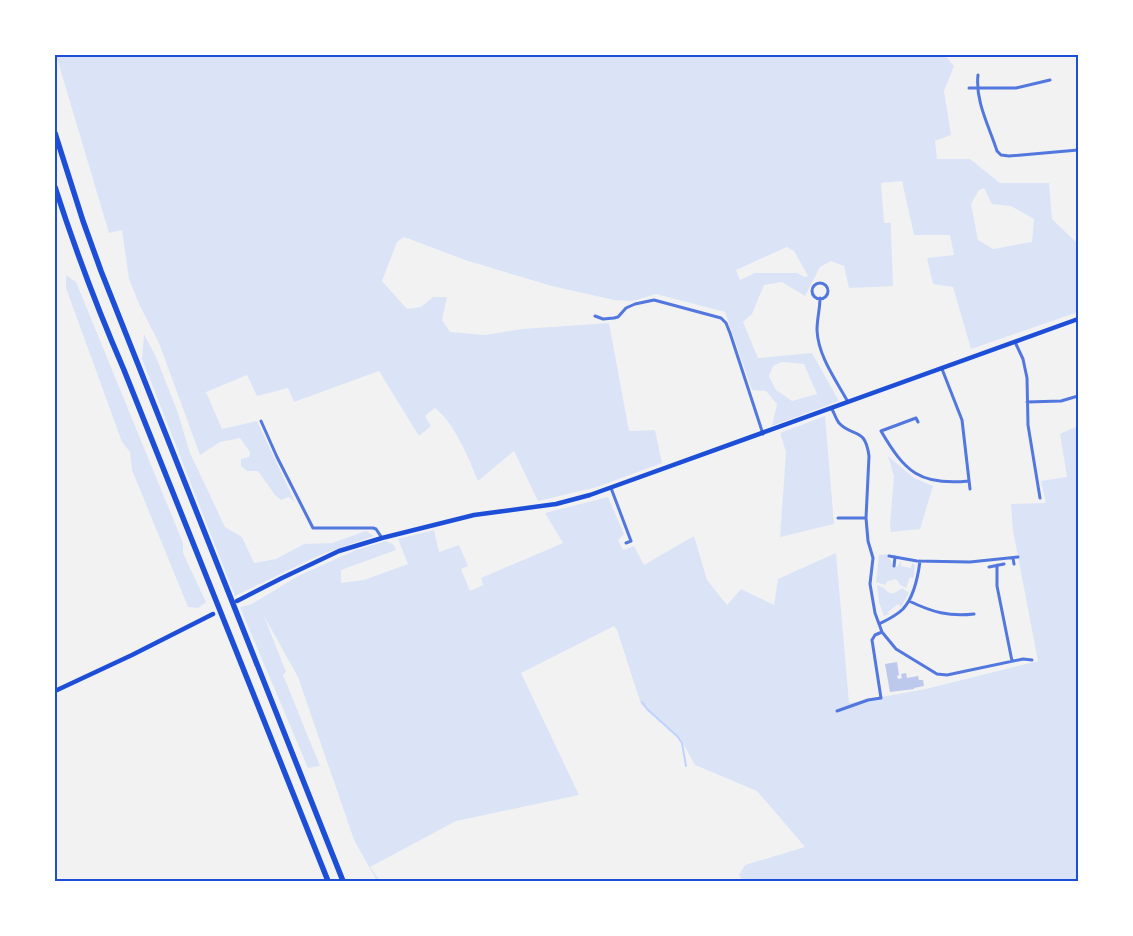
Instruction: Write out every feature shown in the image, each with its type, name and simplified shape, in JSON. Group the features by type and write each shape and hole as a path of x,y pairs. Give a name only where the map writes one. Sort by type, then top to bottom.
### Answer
{"highway":[{"path":"55,133 82,221 101,271 343,881"},
{"path":"55,187 96,305 124,370 328,881"}],"main road":[{"path":"237,601 339,552 382,538 474,515 556,504 611,488 1078,319"},
{"path":"55,691 125,659 213,614"}],"street":[{"path":"978,75 976,88 997,151 1001,155 1009,156 1078,150"},
{"path":"969,88 1016,88 1050,80"},
{"path":"819,283 824,284 828,290 825,296 820,298 815,297 812,292 814,285 819,283"},
{"path":"820,298 817,330 820,346 824,360 849,402"},
{"path":"595,316 614,318 626,308 654,300 721,318 726,323 730,333 763,434"},
{"path":"1015,342 1023,359 1027,378 1028,425 1040,498"},
{"path":"942,369 962,420 970,489"},
{"path":"1027,402 1061,401 1078,396"},
{"path":"832,409 840,423 858,433 865,440 868,447 866,518 868,541 873,558 870,574 870,592 882,632 896,649 937,674 947,675 1023,659 1032,660"},
{"path":"918,422 916,418 881,431 896,456 917,475 927,479 950,482 969,481"},
{"path":"261,421 313,528 373,528 376,529 382,538"},
{"path":"611,488 631,542 626,543"},
{"path":"838,518 866,518"},
{"path":"889,556 920,561 970,562 1015,557 1014,564"},
{"path":"894,566 895,557"},
{"path":"879,624 902,610 909,601 917,578 920,561"},
{"path":"989,566 1004,564"},
{"path":"997,565 998,586 1012,661"},
{"path":"909,601 947,615 974,614"},
{"path":"837,712 868,700 881,698 872,640 882,632"}],"shaded area":[{"path":"56,55 945,55 954,66 944,91 951,135 935,141 937,159 970,159 1000,183 1049,183 1052,219 1078,244 1078,312 971,349 953,287 933,284 927,258 954,255 950,235 914,235 902,181 881,183 884,223 891,223 893,286 849,288 844,266 831,261 820,267 805,296 782,282 764,285 752,314 743,322 758,358 812,353 839,401 772,426 777,404 766,391 752,390 725,312 656,294 633,301 614,300 552,286 468,261 404,237 397,242 382,281 407,309 421,307 433,297 447,297 442,320 450,332 485,335 522,329 609,323 629,431 655,430 662,463 597,487 538,501 514,451 478,481 455,432 435,408 425,416 431,426 419,436 379,371 294,402 288,388 257,396 247,375 206,392 222,429 257,421 295,502 289,497 281,500 275,495 258,471 247,471 241,466 241,459 249,457 250,452 240,438 220,442 200,455 159,343 139,304 129,279 122,230 109,233","holes":["984,188 992,204 1011,206 1034,219 1032,242 993,249 978,240 971,204 979,190","787,247 794,251 808,276 804,277 797,273 755,273 740,280 736,270","782,362 804,364 817,394 792,401 776,390 769,376 773,366"]},
{"path":"66,275 76,282 183,543 183,553 206,602 198,608 188,607 132,470 130,452 122,442 66,288"},
{"path":"144,334 156,357 178,413 190,453 225,527 242,537 254,563 276,559 304,544 332,543 366,531 374,536 320,555 235,596 142,359"},
{"path":"825,416 834,524 780,537 786,452 780,433"},
{"path":"1078,426 1078,881 742,881 739,875 745,865 805,847 757,791 695,765 680,738 641,704 617,630 614,626 521,673 579,795 456,821 370,867 380,881 377,881 354,840 298,677 264,616 286,672 283,675 320,766 308,768 240,607 252,604 298,576 356,550 386,541 393,544 396,550 341,570 341,583 364,580 408,564 398,539 434,530 439,552 459,545 468,566 461,569 470,591 483,585 481,578 563,543 545,513 608,497 624,534 618,540 623,550 634,546 644,565 694,536 707,580 727,605 741,589 774,605 778,579 836,553 849,703 926,689 1038,661 1013,531 1011,504 1046,503 1041,481 1067,477 1060,434"},
{"path":"888,456 914,478 933,486 920,529 891,532 894,476"},
{"path":"888,554 892,566 897,567 901,561 901,566 911,568 912,563 915,565 914,578 910,577 906,588 895,579 888,581 885,585 876,582 879,555"},
{"path":"877,585 891,593 902,588 909,593 901,607 898,604 888,612 889,614 884,616 879,602"}],"building":[{"path":"897,662 898,679 902,678 901,674 906,673 907,678 918,676 919,680 923,680 924,686 890,692 885,664"}],"waterway":[{"path":"642,702 647,709 678,737 682,743 686,766"}]}
